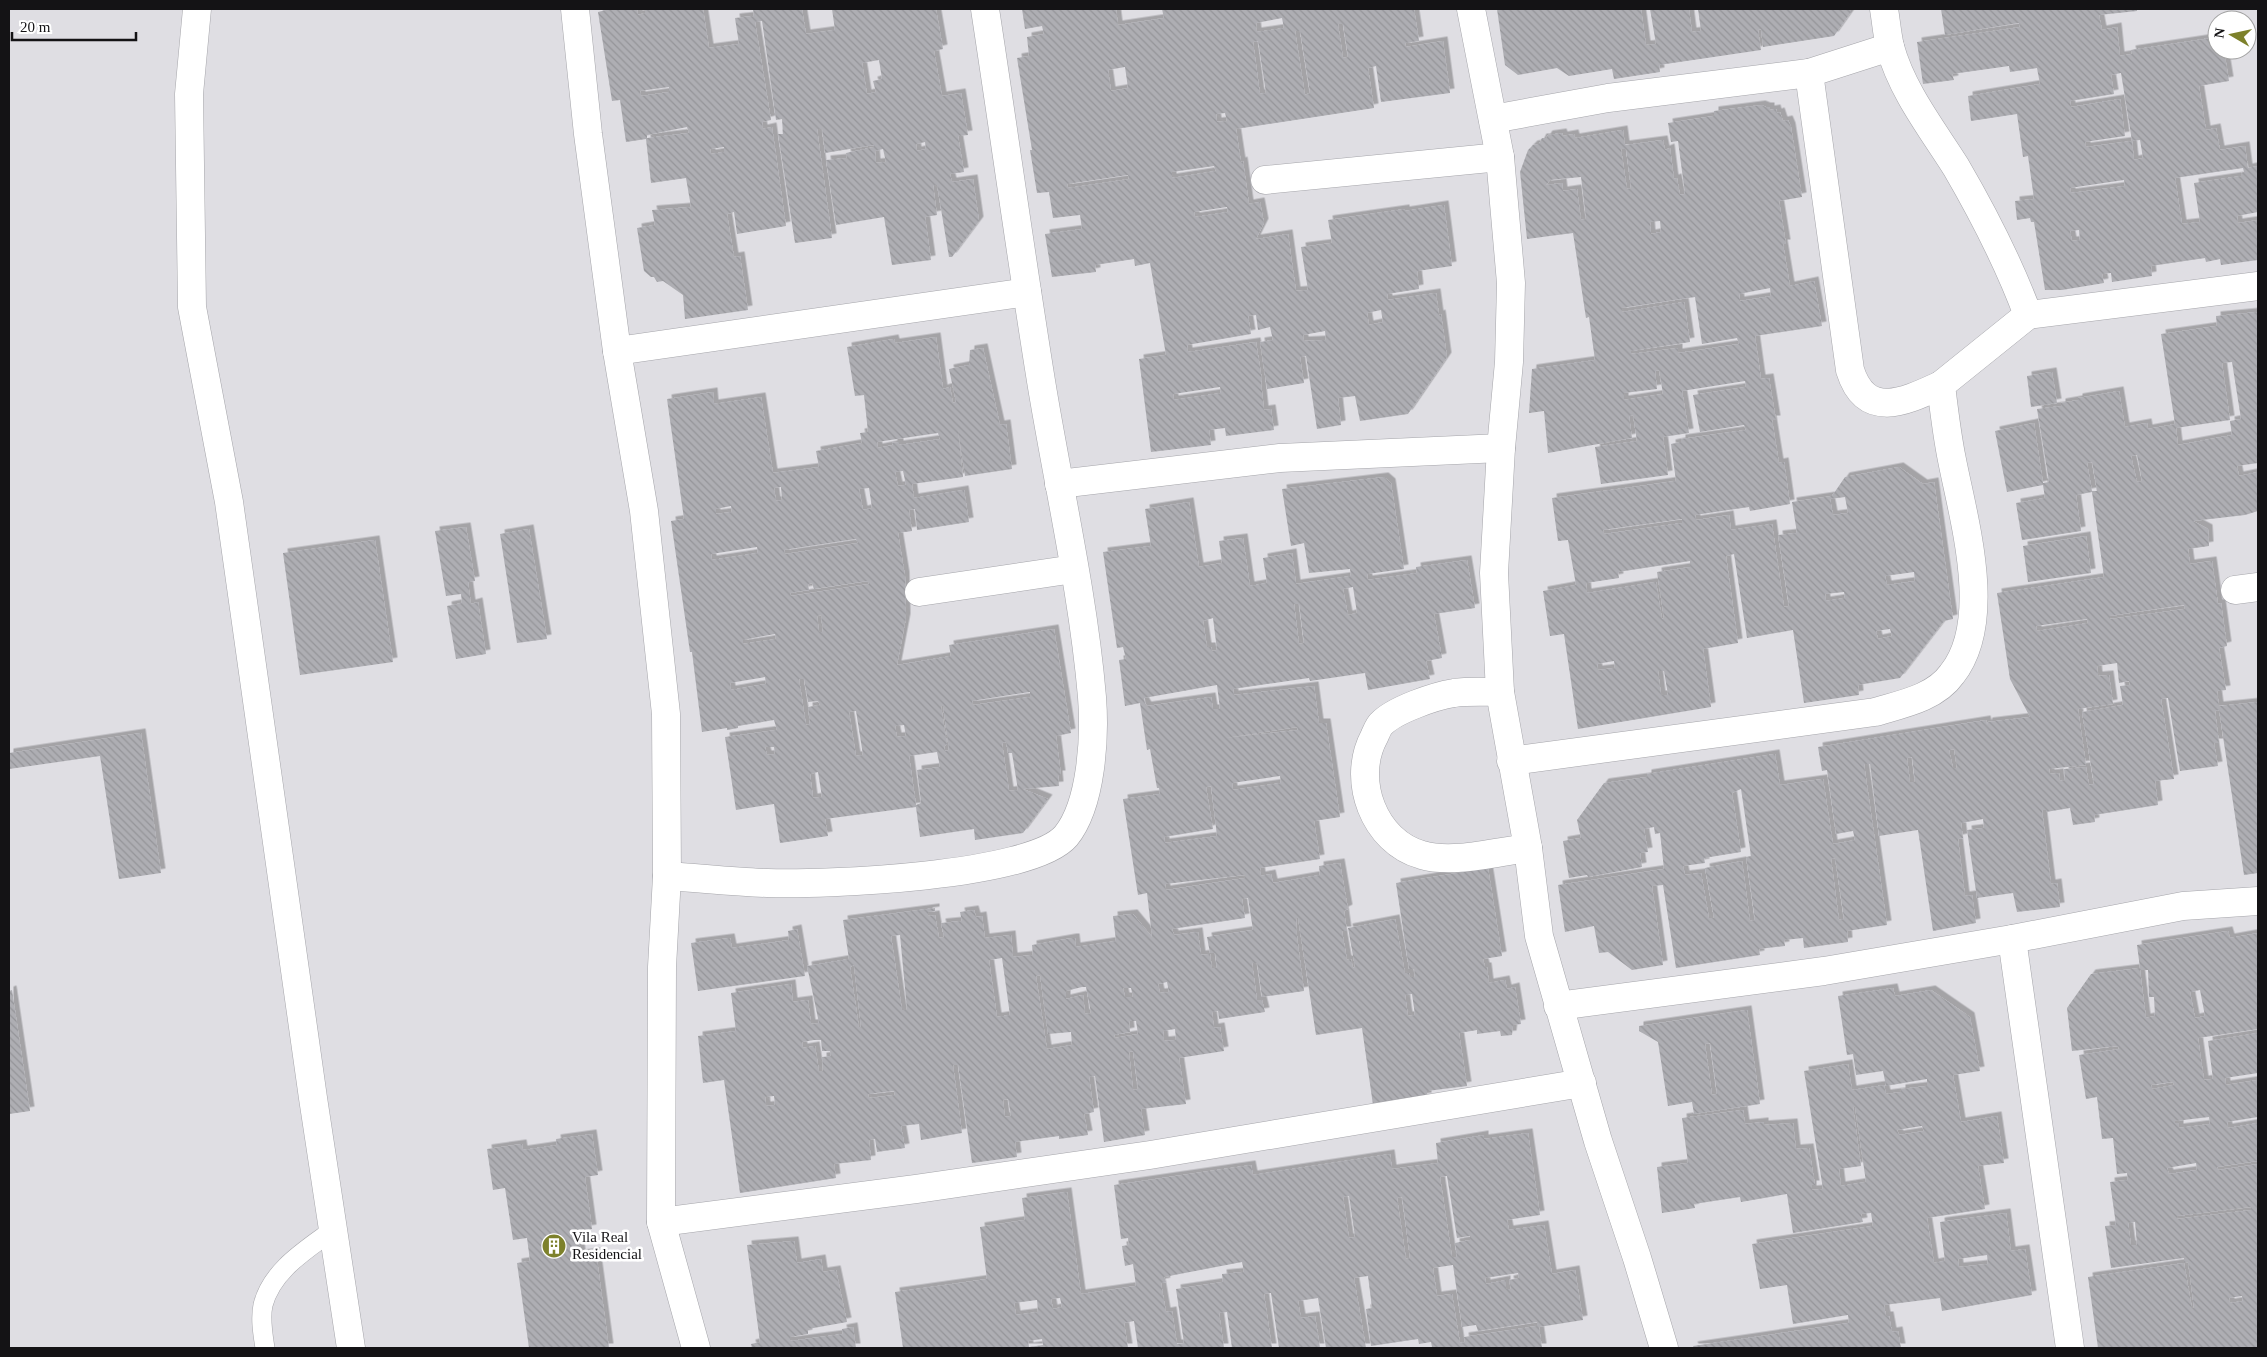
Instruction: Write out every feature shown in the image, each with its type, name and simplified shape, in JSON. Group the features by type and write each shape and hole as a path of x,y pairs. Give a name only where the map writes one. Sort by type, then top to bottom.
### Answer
{"street":[{"path":"197,9 189,94 192,308 229,502 351,1348"},
{"path":"574,9 588,134 617,351 644,511 666,714 666,876 662,967 661,1222 696,1348"},
{"path":"666,876 769,883 938,875 983,868 1049,849 1066,836 1077,815 1086,789 1092,761 1092,698 1074,569 1027,292 985,9"},
{"path":"1471,9 1500,157 1511,283 1509,362 1501,448 1494,573 1500,692 1528,848 1539,936 1598,1141 1638,1258 1664,1348"},
{"path":"1884,9 1890,46 1917,107 1956,168 1995,239 2012,274 2028,315"},
{"path":"1493,119 1608,98 1809,73 1890,46"},
{"path":"1809,73 1850,370 1854,384 1861,393 1880,403 1891,404 1909,400 1941,385 2028,315 2258,286"},
{"path":"1266,180 1500,157"},
{"path":"617,351 1027,292"},
{"path":"1511,761 1875,712 1915,700 1934,690 1952,675 1964,652 1973,624 1975,595 1962,503 1952,459 1941,385"},
{"path":"1059,484 1280,458 1501,448"},
{"path":"919,592 1074,569"},
{"path":"1500,692 1454,693 1425,701 1398,713 1381,724 1369,746 1366,760 1367,797 1372,812 1381,826 1400,844 1421,855 1446,858 1528,848"},
{"path":"1558,1006 1824,971 2012,939 2182,906 2258,901"},
{"path":"2012,939 2070,1348"},
{"path":"661,1222 916,1189 1141,1156 1582,1082"}],"lane":[{"path":"265,1348 262,1325 263,1307 269,1288 280,1273 333,1230"}],"building":[{"path":"610,9 637,9 638,15 645,13 645,9 703,9 709,48 739,44 735,18 754,16 753,9 802,9 806,34 835,30 832,9 936,9 943,49 934,51 942,96 961,93 968,135 958,136 964,172 950,174 952,182 973,179 979,221 952,257 949,257 937,185 933,185 937,215 925,217 931,260 892,265 884,217 836,225 826,160 847,158 846,153 874,147 874,145 825,153 822,129 817,129 832,238 795,243 778,134 783,134 782,119 776,120 762,21 755,22 771,120 762,122 763,129 772,127 786,226 737,234 734,212 727,214 734,257 740,256 748,310 685,319 683,295 663,281 657,282 654,277 651,277 644,271 637,228 655,225 652,210 691,207 686,178 651,183 646,139 626,142 620,100 612,101 598,12","holes":["879,60 882,79 873,81 876,92 867,94 862,63","669,87 669,92 641,96 640,91","687,127 689,133 647,138 647,135","925,142 926,149 917,151 916,144","724,147 724,152 711,154 710,149","883,149 886,162 876,163 875,151"]},
{"path":"1022,9 1116,9 1118,25 1164,18 1162,9 1414,9 1419,41 1405,43 1406,47 1443,41 1450,93 1381,102 1376,66 1368,68 1374,108 1236,129 1249,204 1260,202 1264,223 1256,239 1288,234 1296,291 1308,290 1301,247 1332,243 1328,220 1444,205 1452,266 1417,271 1419,289 1387,294 1388,300 1436,293 1439,315 1441,314 1447,357 1408,414 1360,421 1355,396 1338,398 1341,425 1317,429 1306,356 1300,357 1304,383 1267,389 1260,342 1273,340 1270,327 1258,330 1256,315 1248,316 1251,334 1187,345 1188,352 1256,342 1262,380 1264,410 1271,409 1274,430 1226,436 1225,428 1209,430 1211,445 1151,452 1139,359 1166,355 1150,263 1135,266 1134,259 1095,265 1096,272 1052,277 1045,234 1082,229 1080,215 1053,218 1049,192 1037,193 1017,58 1029,56 1027,37 1044,34 1042,26 1025,29","holes":["1282,18 1284,28 1257,32 1256,23","1338,24 1343,24 1348,57 1343,58","1295,31 1300,31 1310,93 1305,95","1258,41 1266,93 1260,94 1253,42","1125,67 1128,88 1111,91 1108,70","1225,113 1227,121 1217,122 1216,114","1214,166 1216,171 1172,178 1172,172","1128,175 1129,179 1068,188 1067,184","1227,207 1228,212 1195,217 1194,212","1381,310 1383,322 1369,325 1367,313","1325,331 1326,340 1304,341 1303,335","1220,387 1221,393 1174,400 1173,394"]},
{"path":"1497,9 1641,9 1646,45 1656,44 1650,9 1689,9 1692,32 1701,31 1698,9 1851,9 1851,12 1834,36 1763,47 1761,29 1758,30 1761,50 1659,65 1660,72 1614,79 1612,69 1569,76 1557,68 1518,75 1505,65"},
{"path":"1941,9 2137,9 2137,11 2099,15 2102,30 2117,27 2120,56 2132,54 2131,50 2207,39 2207,60 2226,60 2229,81 2199,86 2206,130 2216,128 2220,150 2245,146 2248,168 2258,166 2258,212 2237,216 2238,223 2258,220 2258,260 2221,265 2220,259 2206,262 2205,258 2151,266 2152,276 2112,282 2111,273 2102,274 2104,283 2062,290 2045,290 2034,222 2031,222 2030,218 2017,220 2015,201 2034,199 2028,156 2023,157 2017,114 1971,121 1968,96 2040,84 2037,68 2010,72 2009,66 1952,74 1954,80 1923,84 1917,42 2020,27 2019,23 1945,35","holes":["2121,73 2132,141 2086,147 2085,142 2125,136 2120,99 2071,107 2070,101 2114,94 2111,75","2140,140 2143,158 2134,160 2132,141","2243,168 2244,172 2241,173 2241,176 2194,183 2200,222 2182,224 2175,178","2124,180 2125,186 2071,193 2070,188","2079,230 2080,240 2072,241 2070,231"]},
{"path":"1761,105 1770,107 1770,110 1776,109 1777,113 1780,112 1783,121 1788,120 1791,127 1802,197 1779,201 1786,244 1783,244 1790,286 1814,281 1822,326 1755,336 1761,379 1769,378 1776,420 1772,420 1779,463 1784,462 1790,504 1750,511 1749,507 1695,515 1696,520 1729,515 1731,530 1772,524 1784,607 1789,606 1778,535 1797,533 1792,502 1832,496 1845,477 1899,467 1923,484 1934,482 1953,619 1944,621 1900,678 1858,685 1859,695 1804,703 1793,630 1747,638 1734,554 1726,556 1738,643 1703,649 1711,707 1578,729 1564,634 1550,636 1543,591 1576,585 1568,540 1558,541 1552,498 1676,481 1671,444 1681,442 1681,439 1746,430 1744,425 1700,432 1693,395 1746,387 1745,381 1682,391 1689,433 1663,437 1668,475 1601,484 1595,447 1637,441 1633,415 1629,416 1632,438 1548,453 1544,411 1529,413 1532,369 1595,360 1589,317 1586,318 1573,233 1527,239 1520,172 1528,150 1533,145 1539,144 1542,138 1546,138 1548,135 1562,133 1563,136 1574,134 1575,138 1623,130 1625,145 1663,140 1665,150 1670,148 1674,179 1677,178 1680,195 1685,194 1678,141 1671,142 1668,123 1714,116 1714,111","holes":["1621,149 1626,149 1631,188 1627,189","1581,177 1586,219 1581,220 1577,189 1563,191 1562,183 1546,185 1550,180","1660,221 1661,232 1651,234 1650,222","1770,288 1771,296 1740,301 1739,294","1695,297 1702,344 1737,338 1739,344 1678,353 1678,348 1631,354 1631,351 1690,342 1684,302 1622,312 1622,308","1659,370 1663,394 1624,400 1624,393 1657,389 1655,371","1845,497 1848,513 1833,515 1830,499","1682,519 1682,523 1604,534 1603,530","1690,561 1690,567 1657,572 1664,618 1662,619 1656,582 1587,593 1586,583 1619,578 1618,572","1914,572 1915,581 1887,585 1885,576","1844,592 1845,598 1826,601 1825,594","1890,629 1892,636 1878,639 1876,631","1614,661 1615,668 1598,670 1597,664","1658,671 1664,671 1668,695 1661,695"]},
{"path":"2258,312 2258,463 2237,466 2239,476 2258,472 2258,511 2245,515 2193,521 2208,529 2209,546 2188,549 2190,564 2212,561 2218,604 2221,603 2227,646 2219,648 2226,690 2217,691 2219,706 2258,702 2258,873 2244,875 2219,710 2215,711 2219,743 2214,743 2218,766 2180,771 2168,698 2161,699 2174,779 2155,781 2158,805 2094,815 2095,822 2073,825 2070,808 2046,812 2046,810 2042,810 2051,884 2057,883 2060,907 2017,912 2013,893 1977,898 1967,830 1984,828 1983,819 1961,823 1963,838 1958,839 1965,896 1972,895 1976,923 1933,931 1918,830 1879,836 1870,764 1864,764 1887,925 1847,931 1848,942 1804,948 1803,938 1784,940 1785,946 1759,949 1760,955 1676,968 1663,885 1652,886 1663,965 1632,970 1608,952 1599,953 1594,926 1565,932 1558,885 1664,869 1660,833 1655,834 1654,827 1644,829 1648,852 1640,853 1642,867 1588,877 1587,875 1569,878 1563,841 1581,838 1577,820 1604,783 1647,777 1647,774 1775,754 1780,785 1823,779 1833,844 1855,840 1853,831 1836,834 1827,770 1822,771 1818,747 1986,720 1987,725 1988,722 2030,717 2010,679 1997,593 2104,577 2092,492 2076,495 2081,531 2022,540 2016,503 2045,498 2043,485 2007,492 1995,431 2034,423 2043,483 2049,482 2037,409 2061,406 2061,403 2078,400 2078,398 2119,391 2125,427 2147,423 2148,429 2175,424 2161,334 2217,326 2216,316","holes":["2232,362 2241,419 2230,421 2232,435 2178,445 2176,428 2230,420 2222,363","2137,455 2142,481 2137,482 2131,456","2092,462 2097,491 2092,491 2087,463","2184,605 2185,609 2110,619 2110,616","2087,619 2088,623 2037,631 2036,626","2117,663 2119,683 2129,681 2130,685 2120,686 2123,705 2082,712 2094,784 2089,785 2086,767 2064,769 2065,780 2060,781 2059,773 2050,774 2049,769 2086,765 2078,709 2113,704 2109,675 2098,676 2097,666","1954,749 1957,768 1953,768 1949,750","1912,757 1915,782 1910,782 1907,758","1741,789 1751,856 1746,857 1755,920 1750,921 1742,861 1705,868 1714,918 1709,918 1701,873 1685,875 1683,866 1705,863 1704,858 1741,852 1732,793","1835,858 1844,919 1839,920 1831,859"]},
{"path":"936,337 943,389 950,387 953,403 956,402 949,369 969,365 970,350 983,348 1000,425 1006,424 1012,469 965,476 958,430 963,477 912,484 914,498 964,490 969,522 917,530 915,509 909,510 912,531 898,533 905,576 906,618 897,665 951,656 949,645 1054,629 1071,733 1056,736 1061,775 1058,775 1059,786 1023,789 1048,799 1023,833 975,840 974,829 920,837 916,807 825,819 828,836 780,843 774,804 736,810 725,737 777,730 774,720 738,726 738,728 727,730 727,728 702,732 692,652 690,652 671,521 684,519 667,399 713,392 714,404 761,397 773,473 819,467 816,451 862,443 860,433 868,432 864,395 855,396 847,347 894,339 895,343","holes":["938,433 940,439 899,445 899,442 892,443 893,445 878,448 877,442","903,471 906,485 898,486 895,472","781,487 782,500 776,501 774,488","869,488 872,508 863,510 859,489","731,506 732,512 716,514 716,509","856,539 858,543 785,554 784,550","757,547 758,553 712,560 711,554","868,581 869,584 791,596 790,593 809,590 808,584 812,583 814,589","821,615 823,632 819,632 817,616","775,634 776,639 743,644 743,640","765,677 766,684 731,690 730,683","799,679 804,679 808,702 818,701 820,705 808,707 810,724 806,725","1030,692 1030,697 973,705 972,701","941,706 943,706 949,750 945,751 944,747 947,744","856,711 863,755 856,756 849,712","904,725 906,736 897,737 895,726","1006,742 1008,753 1012,753 1018,790 1009,791 1002,743","765,747 774,747 775,754 767,755","937,752 940,767 917,770 921,803 916,805 909,756","818,772 822,797 813,798 810,774"]},
{"path":"2052,372 2057,403 2031,407 2027,376"},
{"path":"1384,477 1391,483 1404,569 1367,574 1368,580 1417,573 1416,567 1467,560 1475,608 1434,614 1442,658 1426,661 1430,679 1368,690 1365,673 1310,681 1309,678 1233,689 1234,695 1314,686 1319,723 1326,723 1340,817 1314,821 1320,859 1260,868 1261,876 1271,874 1273,883 1320,875 1319,866 1340,863 1348,909 1344,911 1347,931 1342,931 1347,960 1351,959 1353,968 1355,967 1348,928 1395,919 1405,973 1409,973 1410,977 1415,977 1414,969 1409,969 1396,883 1488,868 1502,956 1483,959 1485,967 1487,967 1489,983 1505,980 1507,989 1515,987 1521,1024 1513,1025 1512,1035 1501,1036 1500,1031 1477,1034 1477,1030 1459,1033 1467,1086 1427,1091 1427,1097 1373,1105 1362,1028 1316,1035 1298,918 1296,918 1304,991 1262,997 1257,963 1252,963 1257,1000 1262,1000 1265,1012 1219,1019 1218,1011 1212,1012 1214,1028 1220,1027 1224,1051 1179,1058 1186,1104 1141,1109 1145,1135 1104,1142 1095,1076 1089,1077 1094,1112 1084,1114 1088,1135 1059,1139 1059,1136 1015,1142 1017,1157 972,1163 958,1065 953,1065 962,1133 921,1140 919,1124 901,1126 905,1148 877,1152 875,1139 869,1140 871,1160 834,1164 836,1178 740,1193 724,1080 703,1083 698,1036 736,1031 731,993 791,984 793,1002 808,1000 811,1024 819,1023 807,966 849,959 843,920 935,908 935,911 928,912 928,916 935,915 939,938 944,937 941,923 962,921 960,912 974,910 976,917 982,916 985,938 1011,935 1013,957 1033,955 1032,945 1072,938 1075,938 1076,947 1116,941 1113,916 1133,914 1152,937 1147,893 1138,895 1123,799 1160,794 1159,788 1157,788 1150,749 1147,750 1140,703 1125,706 1119,660 1126,659 1123,647 1117,648 1103,552 1151,546 1145,509 1189,502 1199,567 1222,563 1219,541 1243,538 1250,586 1267,583 1263,558 1292,553 1296,584 1351,576 1350,569 1309,573 1304,543 1291,546 1282,489","holes":["1353,587 1357,613 1348,615 1343,589","1294,604 1299,604 1304,643 1299,644","1213,618 1217,650 1212,651 1211,647 1207,647 1203,621","1217,685 1220,709 1213,709 1211,697 1147,706 1144,698","1297,727 1298,730 1225,738","1280,776 1281,783 1233,790 1232,783","1211,786 1217,836 1165,843 1164,837 1213,829 1206,787","1245,875 1245,878 1166,890 1165,884","1248,898 1253,930 1207,937 1210,953 1215,953 1217,968 1212,968 1210,954 1201,955 1198,932 1174,935 1172,929 1245,918 1242,899","900,935 907,1010 902,1010 891,936","1002,958 1010,1015 997,1017 989,960","854,965 861,1027 859,1027 850,967","1040,975 1048,1034 1071,1032 1072,1045 1047,1049 1036,976","1167,982 1169,992 1160,993 1158,984","1086,987 1091,1013 1085,1014 1083,995 1066,999 1066,991","1123,988 1131,988 1133,997 1125,997","1412,994 1415,1015 1408,1016 1405,995","1129,1021 1136,1021 1138,1034 1115,1038 1114,1035 1130,1032","1175,1029 1176,1040 1164,1041 1163,1031","821,1040 822,1051 830,1051 831,1056 822,1057 823,1071 819,1071 815,1046 803,1048 802,1042","1133,1051 1138,1089 1133,1090 1129,1052","894,1091 895,1095 869,1098 868,1094","774,1096 775,1105 766,1106 765,1097","1008,1099 1011,1116 1005,1117 1003,1100"]},
{"path":"466,527 475,581 468,582 471,604 478,602 486,654 456,659 447,606 462,603 461,594 446,596 435,531"},
{"path":"529,529 547,639 517,643 500,534"},
{"path":"2086,536 2091,573 2028,582 2023,546"},
{"path":"375,540 393,662 300,675 283,553"},
{"path":"141,733 161,873 119,879 100,756 9,769 9,753"},
{"path":"797,929 805,976 698,991 691,943 730,938 732,948 789,940 788,931"},
{"path":"2228,931 2230,938 2258,933 2258,1029 2198,1038 2204,1080 2213,1079 2208,1041 2258,1033 2258,1073 2225,1078 2226,1085 2258,1080 2258,1117 2227,1122 2228,1128 2258,1123 2258,1161 2217,1167 2218,1170 2258,1164 2258,1348 2098,1348 2088,1277 2184,1263 2184,1258 2111,1268 2105,1226 2116,1225 2110,1182 2128,1180 2127,1173 2117,1174 2113,1138 2102,1139 2097,1097 2086,1099 2079,1055 2119,1049 2118,1046 2072,1051 2067,1008 2091,974 2140,968 2137,945","holes":["2140,970 2148,970 2149,997 2154,997 2155,1016 2146,1018","2200,990 2205,1016 2195,1018 2190,992","2173,1082 2174,1085 2152,1089 2151,1085","2209,1117 2210,1124 2179,1128 2179,1123 2175,1123 2175,1121","2196,1163 2197,1170 2169,1174 2167,1168","2251,1207 2251,1210 2177,1219 2177,1216","2135,1222 2137,1245 2131,1245 2128,1223","2188,1262 2194,1308 2192,1308 2184,1263","2242,1296 2243,1301 2230,1303 2229,1298"]},
{"path":"1893,988 1895,996 1931,990 1970,1017 1980,1071 1953,1075 1961,1122 1997,1116 2004,1163 1978,1166 1985,1209 1927,1218 1934,1263 1945,1261 1940,1222 2006,1213 2011,1251 2025,1249 2032,1295 1942,1311 1940,1298 1884,1305 1886,1316 1889,1316 1892,1332 1898,1331 1901,1348 1694,1348 1693,1346 1849,1323 1848,1315 1793,1324 1787,1285 1760,1289 1752,1244 1873,1226 1871,1213 1861,1214 1863,1222 1793,1233 1787,1194 1741,1202 1740,1197 1694,1204 1695,1208 1662,1213 1657,1167 1688,1163 1682,1118 1743,1110 1745,1124 1764,1122 1764,1125 1793,1123 1796,1149 1809,1148 1815,1185 1812,1185 1812,1190 1823,1189 1804,1071 1848,1064 1852,1090 1884,1085 1886,1094 1901,1092 1901,1089 1927,1086 1927,1079 1886,1086 1883,1071 1856,1075 1853,1054 1847,1055 1838,996","holes":["1853,1107 1855,1107 1866,1182 1841,1186 1839,1169 1861,1166","1922,1126 1924,1131 1899,1135 1897,1130","1987,1255 1988,1264 1959,1267 1958,1259"]},
{"path":"12,990 30,1111 9,1114 9,991"},
{"path":"1747,1010 1760,1104 1694,1114 1692,1102 1668,1106 1658,1042 1639,1031 1639,1026","holes":["1710,1043 1717,1094 1712,1095 1705,1044"]},
{"path":"1528,1133 1540,1215 1507,1220 1509,1230 1544,1225 1552,1274 1575,1270 1583,1320 1539,1327 1542,1348 1428,1348 1432,1347 1431,1342 1419,1344 1418,1339 1371,1346 1366,1309 1372,1308 1368,1276 1354,1278 1366,1348 1326,1348 1318,1298 1298,1301 1301,1318 1315,1316 1320,1348 1279,1348 1271,1293 1264,1294 1272,1348 1232,1348 1227,1312 1219,1313 1224,1348 1138,1348 1134,1321 1124,1323 1128,1348 903,1348 895,1292 987,1279 980,1227 1025,1220 1022,1198 1067,1192 1081,1294 1136,1286 1133,1264 1125,1266 1122,1246 1129,1245 1128,1238 1121,1239 1114,1185 1251,1165 1253,1175 1390,1154 1392,1169 1438,1163 1436,1143 1484,1135 1484,1139","holes":["1447,1176 1457,1238 1470,1236 1470,1240 1455,1243 1457,1257 1452,1257 1440,1177","1349,1196 1355,1237 1349,1238 1343,1197","1402,1197 1410,1258 1406,1259 1397,1198","1242,1262 1244,1272 1222,1274 1223,1282 1176,1289 1184,1343 1177,1344 1172,1311 1166,1312 1161,1283 1166,1282 1164,1277","1453,1265 1462,1327 1476,1325 1478,1331 1537,1322 1537,1326 1464,1337 1465,1342 1460,1343 1452,1294 1437,1296 1433,1268","1518,1273 1519,1278 1509,1280 1511,1289 1506,1289 1506,1280 1486,1284 1485,1278","1060,1298 1062,1307 1053,1309 1051,1299","1037,1300 1038,1312 1016,1315 1014,1303","1042,1339 1043,1345 1029,1347 1028,1341"]},
{"name":"Vila Real Residencial","path":"592,1134 598,1175 585,1177 592,1229 578,1231 581,1254 596,1252 609,1348 529,1348 517,1263 530,1261 527,1238 513,1240 505,1188 493,1190 487,1149 522,1144 523,1150 557,1145 556,1139"},
{"path":"794,1241 797,1263 821,1259 823,1272 836,1270 847,1322 808,1329 808,1334 790,1337 790,1341 843,1334 842,1329 853,1327 856,1348 752,1348 751,1344 760,1342 747,1245"}],"place":[{"name":"Vila Real Residencial","path":"554,1246"}]}
